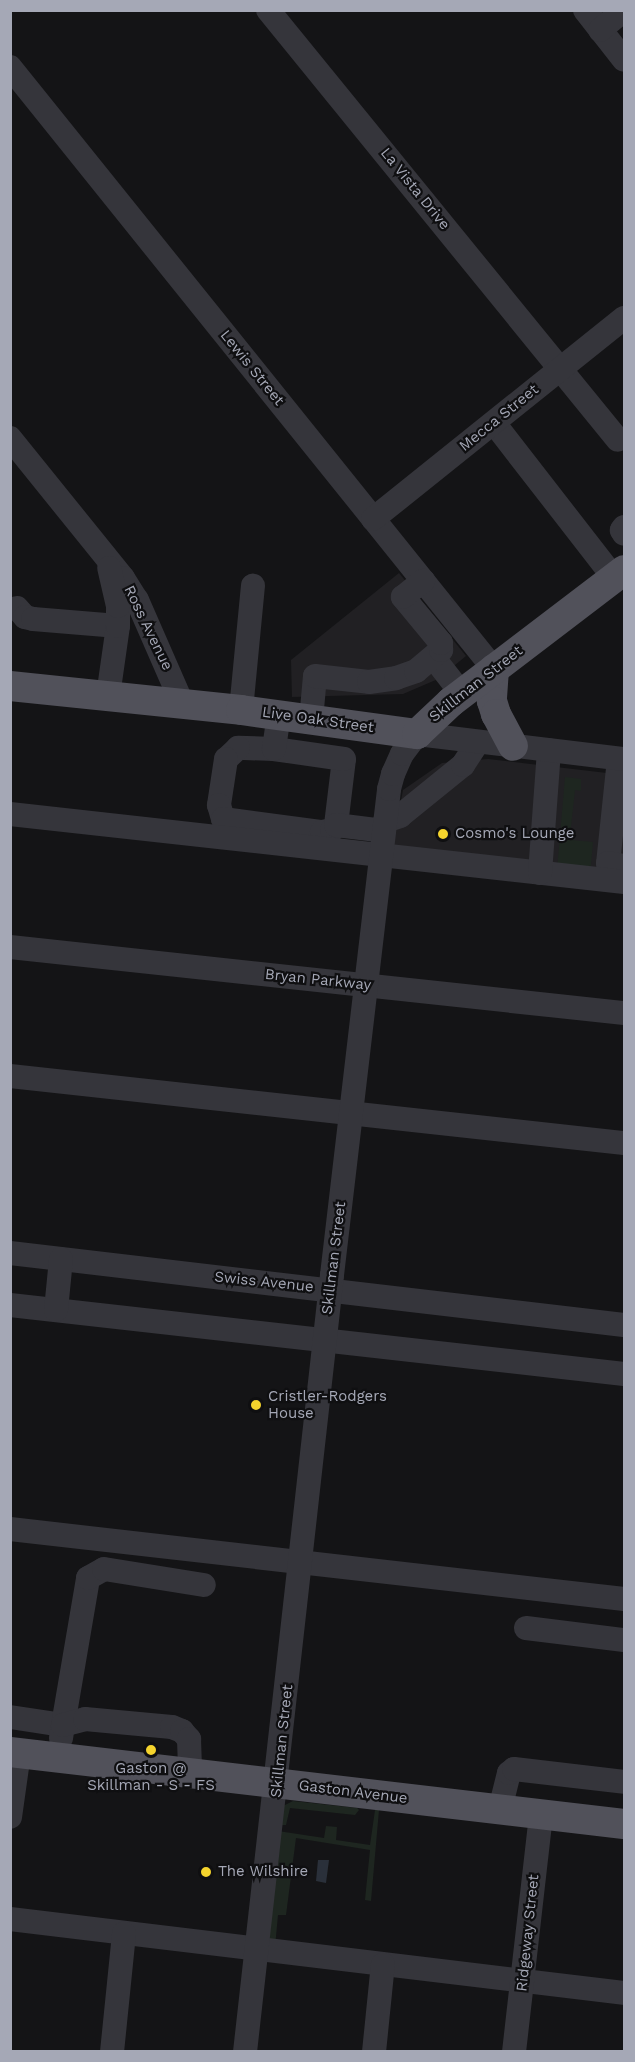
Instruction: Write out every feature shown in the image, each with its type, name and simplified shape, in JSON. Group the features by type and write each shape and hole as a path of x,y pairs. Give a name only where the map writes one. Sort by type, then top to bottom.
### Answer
{"main road":[{"name":"Skillman Street","path":"417,734 433,717 462,694 620,575"},
{"path":"494,669 492,701 496,714 513,746"},
{"name":"Live Oak Street","path":"10,686 182,703 417,734"},
{"name":"Gaston Avenue","path":"15,1753 624,1824"}],"street":[{"name":"La Vista Drive","path":"268,10 618,440"},
{"path":"585,10 624,60"},
{"path":"600,30 624,10"},
{"name":"Lewis Street","path":"10,67 494,669"},
{"name":"Mecca Street","path":"373,519 624,318"},
{"path":"494,423 620,575"},
{"name":"Ross Avenue","path":"10,438 106,557 137,600 182,703"},
{"path":"624,527 621,530 624,534"},
{"name":"Ross Avenue","path":"106,557 118,606 118,626 108,696"},
{"path":"423,581 404,597 462,694"},
{"path":"241,710 254,586"},
{"path":"17,608 26,617 33,619 118,626"},
{"path":"311,720 315,676 369,682 396,678 416,671 460,627"},
{"path":"274,749 279,715"},
{"path":"344,759 274,749 238,748 226,759 219,805 223,819 322,832 332,830 336,825 344,759 347,725"},
{"name":"Live Oak Street","path":"417,734 622,759"},
{"name":"Skillman Street","path":"245,2052 277,1783 330,1289 385,826 393,774 402,754 417,734"},
{"path":"336,825 385,826 463,765 478,742"},
{"path":"540,873 549,750"},
{"path":"622,759 608,863 624,866"},
{"path":"10,814 381,857 624,882"},
{"name":"Bryan Parkway","path":"10,947 624,1013"},
{"path":"10,1076 624,1143"},
{"name":"Swiss Avenue","path":"10,1253 624,1325"},
{"path":"56,1310 61,1258"},
{"path":"10,1305 624,1374"},
{"path":"10,1529 624,1599"},
{"path":"57,1758 88,1578 104,1569 204,1585"},
{"path":"526,1628 624,1640"},
{"path":"10,1718 63,1725 85,1719 102,1719 172,1726 182,1731 189,1739 190,1773"},
{"path":"10,1817 15,1753"},
{"path":"500,1809 509,1773 514,1769 624,1782"},
{"name":"Ridgeway Street","path":"514,2052 542,1815"},
{"path":"10,1919 624,1994"},
{"path":"112,2052 124,1934"},
{"path":"374,2052 383,1964"}],"shaded area":[{"path":"399,573 466,656 438,679 403,694 292,697 291,660"},
{"path":"488,759 624,775 624,888 390,859 403,790 442,763"},
{"path":"565,777 581,779 581,791 575,790 570,836 572,840 593,842 590,875 557,870"},
{"path":"293,1801 359,1810 355,1815 290,1808 286,1825 279,1825 283,1806"},
{"path":"375,1810 379,1810 371,1901 365,1900 370,1850 296,1838 286,1915 278,1915 275,1947 269,1944 278,1831 324,1838 326,1826 337,1827 336,1840 370,1845"},
{"path":"318,1860 329,1860 326,1883 316,1881"}],"place":[{"name":"Cosmo's Lounge","path":"443,834"},
{"name":"Cristler-Rodgers House","path":"256,1405"},
{"name":"Gaston @ Skillman - S - FS","path":"151,1750"},
{"name":"The Wilshire","path":"206,1872"}]}
